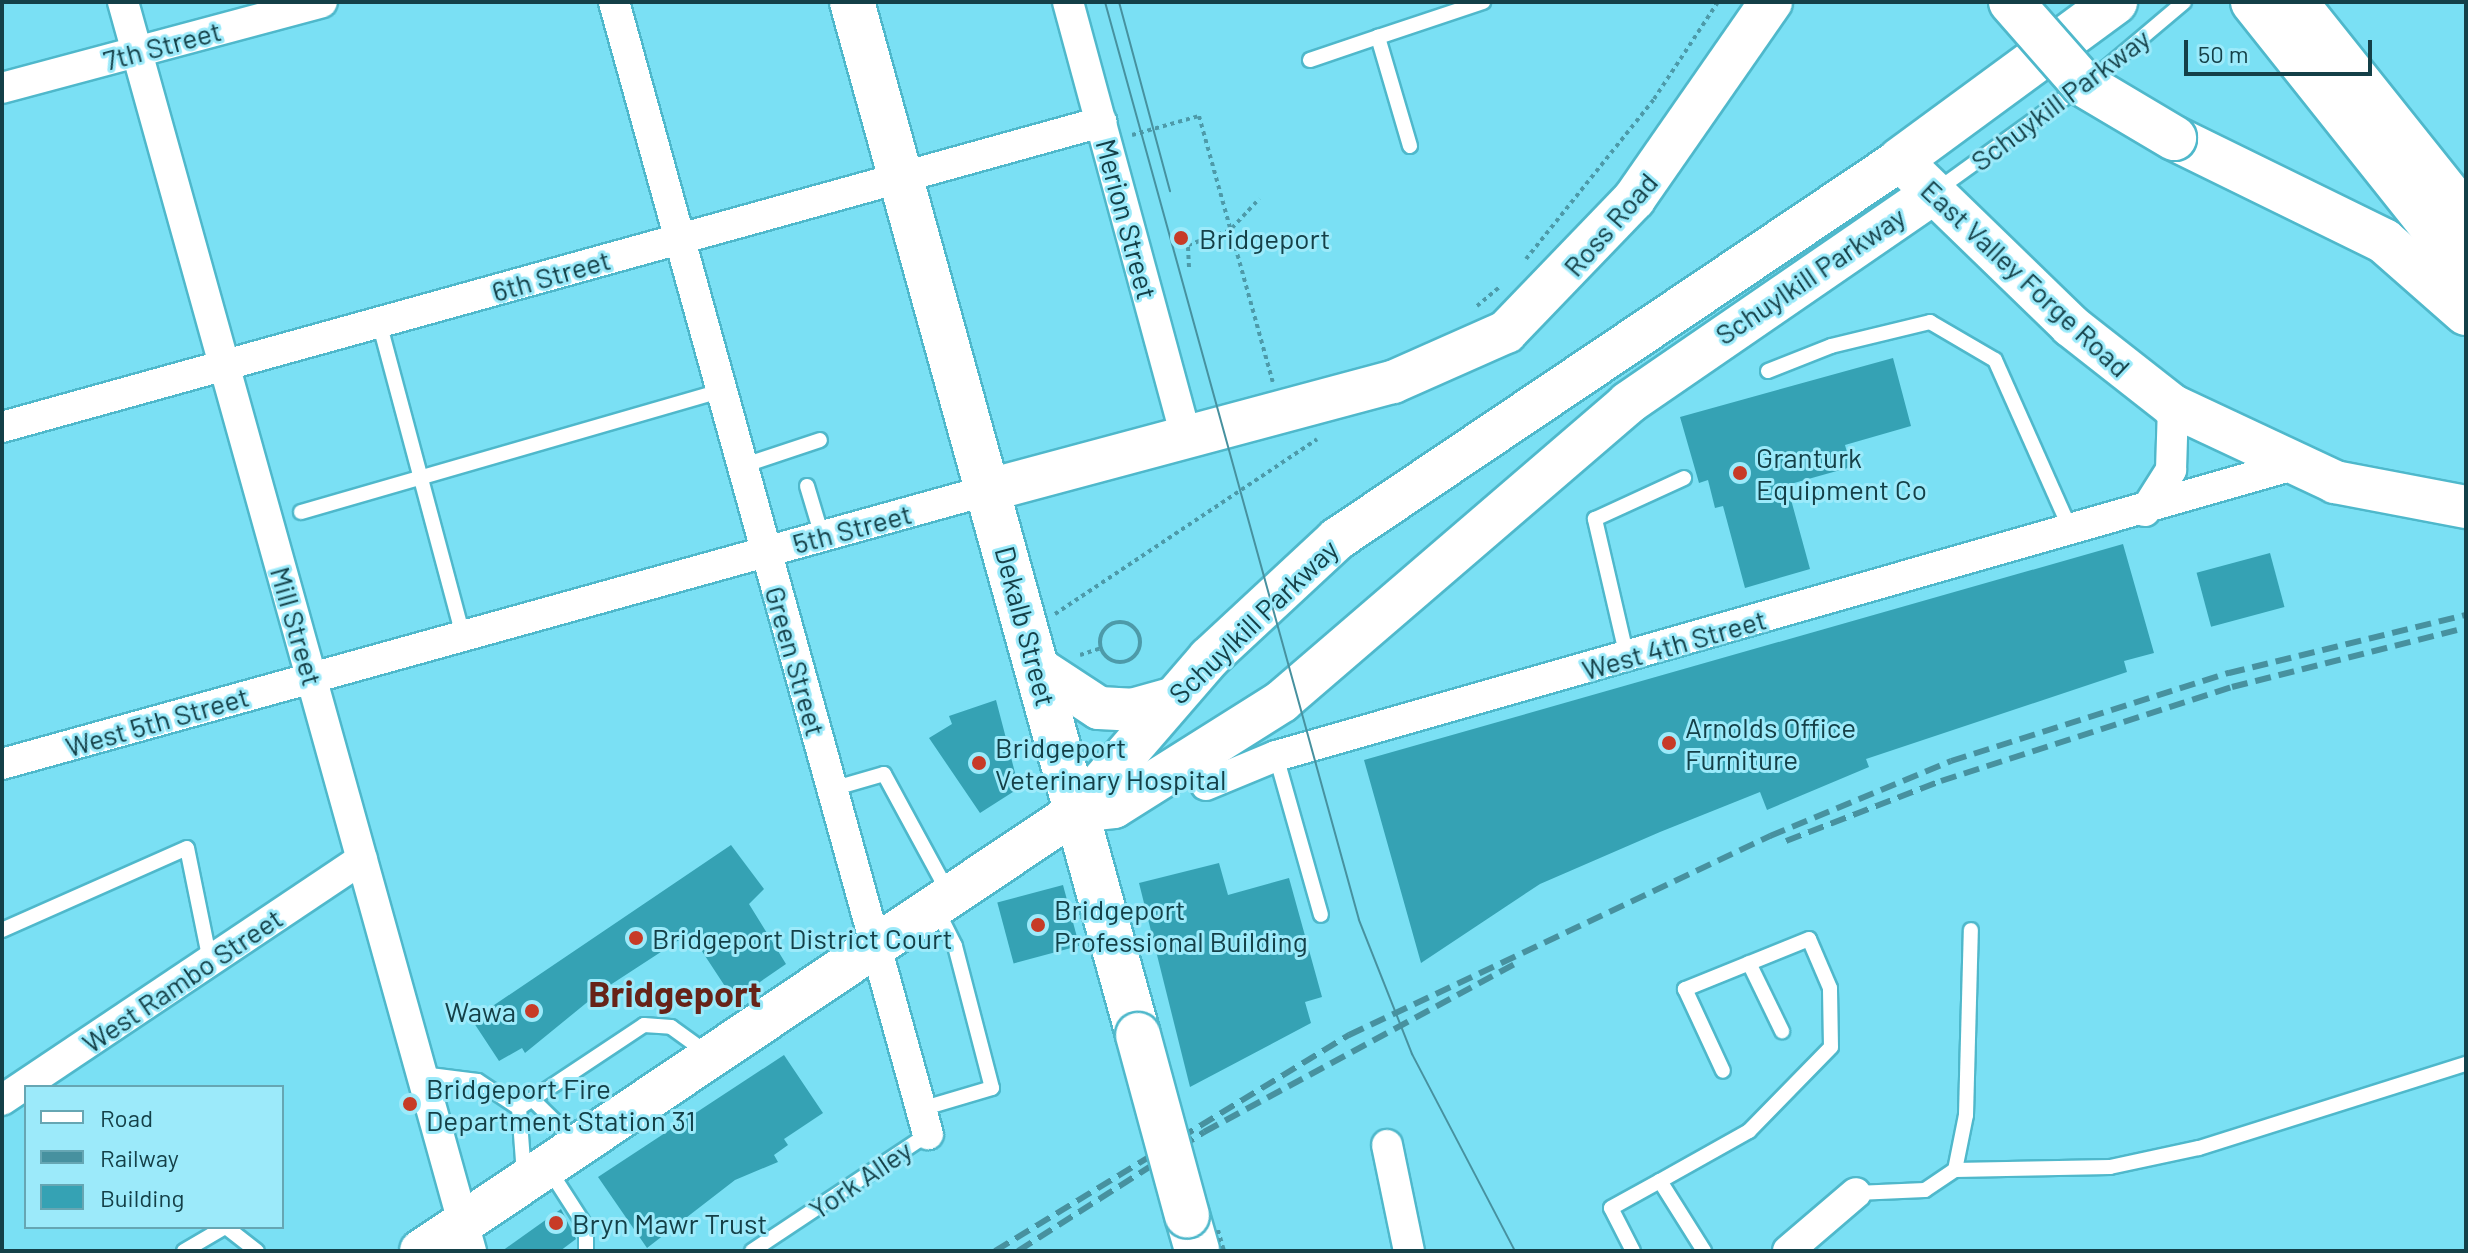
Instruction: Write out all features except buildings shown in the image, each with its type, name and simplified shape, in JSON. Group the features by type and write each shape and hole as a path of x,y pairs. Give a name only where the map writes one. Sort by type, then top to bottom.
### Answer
{"highway":[{"name":"Dekalb Street","path":"852,2 989,490 1052,664 1077,811 1197,1251"},
{"path":"2011,2 2083,84 2174,138 2384,241 2466,313"},
{"path":"1900,160 2115,2"},
{"path":"2279,9 2466,216"},
{"path":"2279,9 2466,270"}],"main road":[{"name":"Ross Road","path":"1393,382 1475,351 1535,308 1691,125 1771,2"},
{"name":"East Valley Forge Road","path":"1900,160 2071,326 2173,406 2290,466 2377,493 2466,507"},
{"name":"Schuylkill Parkway","path":"1077,811 1171,699 1284,584 1389,500 1900,160"},
{"name":"Schuylkill Parkway","path":"1077,811 1114,807 1282,701 1628,403 1934,193"},
{"name":"5th Street","path":"989,490 1393,382"},
{"path":"1052,664 1099,708 1132,710 1171,699"},
{"path":"421,1251 467,1237 549,1165 1077,811"}],"street":[{"name":"Mill Street","path":"123,2 467,1237"},
{"name":"7th Street","path":"2,88 322,2"},
{"name":"Green Street","path":"614,2 925,1122"},
{"name":"Merion Street","path":"1068,2 1186,437"},
{"name":"6th Street","path":"2,427 901,178 1104,132"},
{"path":"2145,511 2171,470 2173,406"},
{"name":"West 4th Street","path":"1206,785 1276,756 2145,511 2290,466"},
{"name":"5th Street","path":"311,677 989,490"},
{"name":"West 5th Street","path":"2,764 311,677"},
{"name":"West Rambo Street","path":"24,1085 362,859"},
{"name":"West Rambo Street","path":"2,1100 24,1085"},
{"path":"1387,1145 1409,1251"},
{"path":"1788,1251 1856,1193"}],"lane":[{"path":"1310,60 1483,2"},
{"name":"Schuykill Parkway","path":"1934,193 2095,77 2184,2"},
{"path":"1378,37 1410,146"},
{"path":"379,322 463,635"},
{"path":"1768,371 1831,346 1930,322 1995,360 2071,532"},
{"path":"301,512 721,391"},
{"path":"742,466 820,440"},
{"path":"1627,657 1595,519 1684,478"},
{"path":"807,486 822,536"},
{"path":"1276,756 1321,915"},
{"path":"832,789 884,774 943,901"},
{"path":"2,930 187,848 210,961"},
{"name":"York Alley","path":"752,1251 925,1122 992,1088 943,901"},
{"path":"1955,1170 1966,1115 1971,930"},
{"path":"1633,1251 1611,1208 1749,1131 1831,1047 1830,988 1809,939 1685,989 1723,1071"},
{"path":"1749,963 1782,1031"},
{"path":"519,1108 534,1101 644,1025 671,1027 711,1056"},
{"path":"1856,1193 1925,1190 1955,1170 2110,1167 2199,1148 2466,1064"},
{"path":"422,1074 478,1081 519,1108 586,1227 586,1251"},
{"path":"534,1101 549,1165"},
{"path":"1660,1181 1704,1251"},
{"path":"184,1251 219,1229"},
{"path":"223,1229 257,1251"}],"path":[{"path":"1514,273 1618,147 1718,2"},
{"path":"1104,132 1199,116 1281,412"},
{"path":"1189,267 1188,245 1231,230 1259,199"},
{"path":"1469,313 1506,280"},
{"path":"1053,615 1331,429"},
{"path":"1115,624 1132,627 1139,637 1138,651 1121,662 1101,648 1101,636 1115,624"},
{"path":"1052,664 1101,648"}],"tram line":[{"path":"1105,2 1359,920 1412,1054 1515,1251"},
{"path":"1119,2 1170,191"}],"railway":[{"path":"995,1251 1349,1035 1770,836 1951,761 2229,673 2466,615"},
{"path":"1786,841 1941,781 2232,687 2466,628"},
{"path":"1018,1251 1204,1132 1516,963"}],"place":[{"name":"Bridgeport","path":"1181,238"},
{"name":"Granturk Equipment Co","path":"1740,473"},
{"name":"Arnolds Office Furniture","path":"1669,743"},
{"name":"Bridgeport Veterinary Hospital","path":"979,763"},
{"name":"Bridgeport Professional Building","path":"1038,925"},
{"name":"Bridgeport District Court","path":"636,938"},
{"name":"Wawa","path":"532,1011"},
{"name":"Bridgeport Fire Department Station 31","path":"410,1104"},
{"name":"Bryn Mawr Trust","path":"556,1223"}],"district":[{"name":"Bridgeport","path":"675,993"}]}
